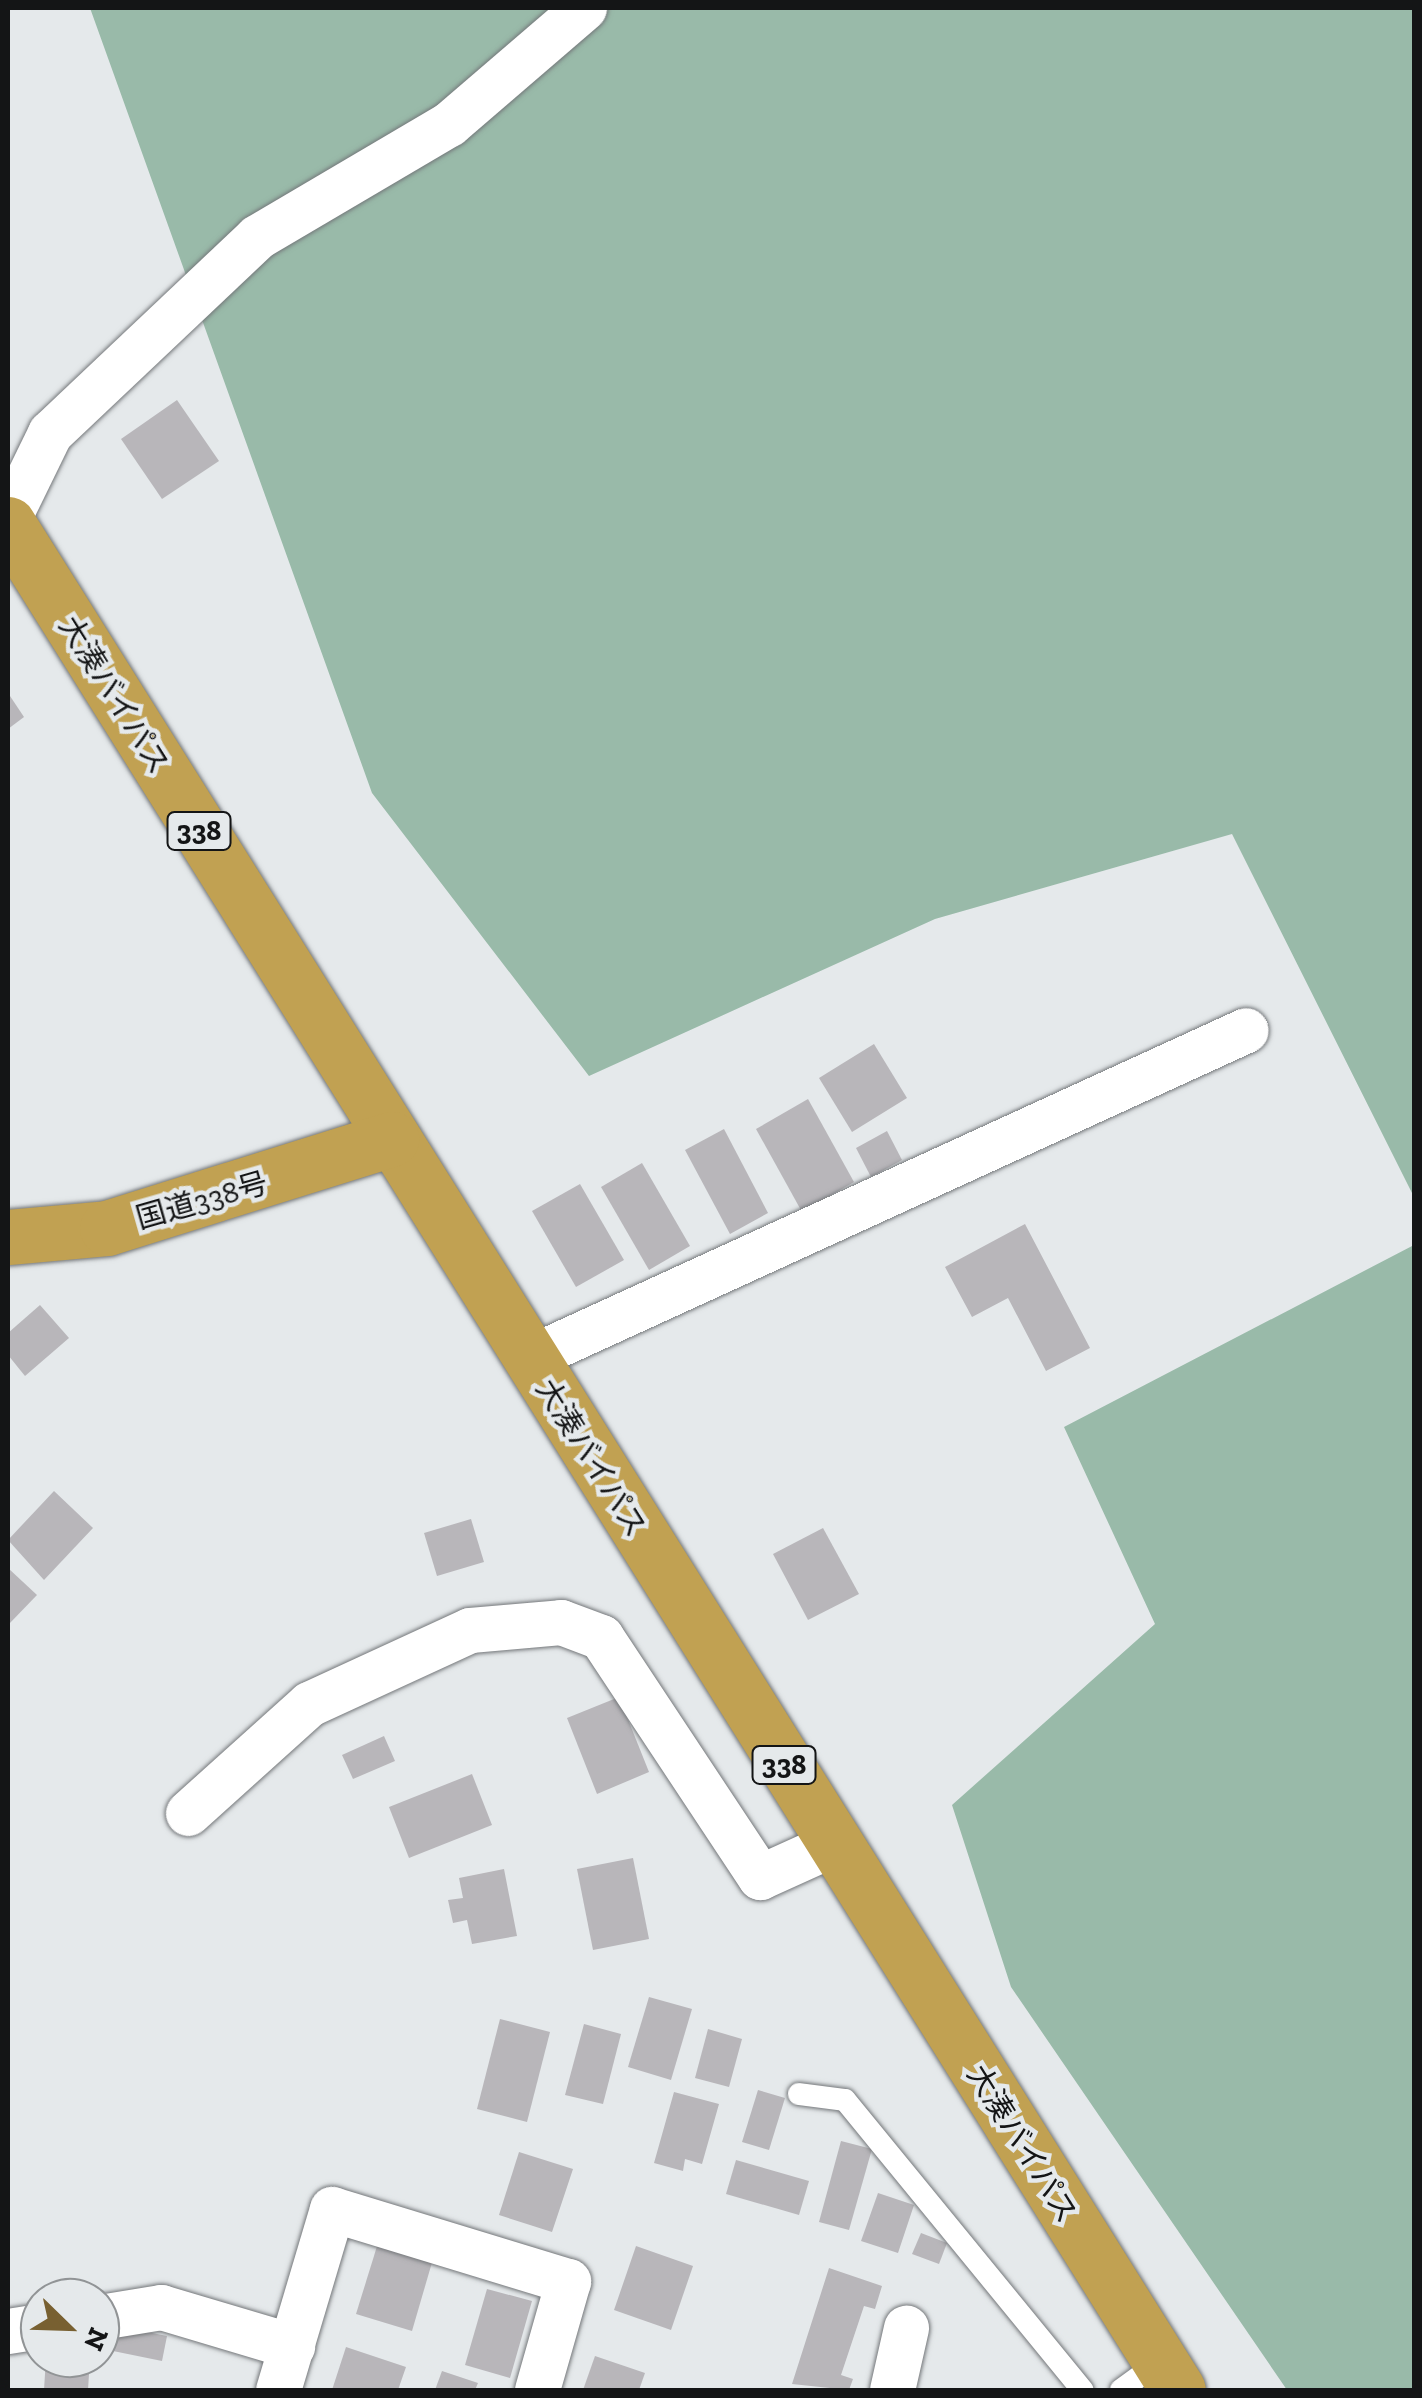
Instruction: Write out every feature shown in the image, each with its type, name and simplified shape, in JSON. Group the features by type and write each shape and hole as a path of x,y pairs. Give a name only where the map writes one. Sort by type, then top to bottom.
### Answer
{"highway":[{"name":"大湊バイパス","path":"8,521 834,1844 1152,2381"},
{"name":"国道338号","path":"8,1237 106,1228 391,1139"}],"street":[{"path":"8,521 50,434 257,237 449,124 584,8"},
{"path":"529,1358 1246,1030"},
{"path":"188,1813 309,1704 470,1630 561,1622 601,1637 760,1877 834,1844"},
{"path":"278,2390 332,2209 568,2281 536,2390"},
{"path":"120,2313 160,2307 292,2346"},
{"path":"892,2390 906,2328"}],"lane":[{"path":"799,2094 846,2100 1082,2390"}],"green space":[{"path":"90,8 1414,8 1414,1197 1232,834 935,919 589,1076 372,793"},
{"path":"1414,1245 1414,2390 1287,2390 1011,1987 952,1805 1155,1624 1064,1427"}],"building":[{"path":"177,400 219,461 162,499 121,439"},
{"path":"8,693 24,717 8,729"},
{"path":"874,1044 907,1098 852,1132 819,1078"},
{"path":"808,1099 854,1182 802,1212 756,1129"},
{"path":"724,1129 768,1213 730,1234 685,1150"},
{"path":"887,1131 902,1160 871,1177 856,1148"},
{"path":"642,1163 690,1246 649,1270 601,1187"},
{"path":"580,1184 624,1260 576,1287 532,1211"},
{"path":"1025,1224 1090,1348 1046,1371 1008,1298 972,1317 945,1267"},
{"path":"40,1305 69,1338 25,1376 8,1355 8,1333"},
{"path":"54,1491 93,1528 44,1580 8,1540"},
{"path":"471,1519 484,1562 437,1576 424,1533"},
{"path":"823,1528 859,1594 808,1620 773,1554"},
{"path":"8,1568 37,1595 9,1624 8,1622"},
{"path":"619,1697 649,1772 597,1794 567,1718"},
{"path":"384,1736 395,1761 353,1779 342,1755"},
{"path":"472,1774 492,1825 409,1858 389,1807"},
{"path":"633,1858 649,1939 593,1950 577,1869"},
{"path":"504,1869 517,1936 472,1944 467,1920 453,1923 448,1900 463,1898 459,1878"},
{"path":"649,1997 692,2009 671,2080 628,2067"},
{"path":"500,2019 550,2032 527,2122 477,2109"},
{"path":"584,2024 621,2034 603,2104 565,2095"},
{"path":"708,2029 742,2039 729,2087 695,2078"},
{"path":"758,2090 785,2098 769,2150 742,2142"},
{"path":"674,2092 719,2104 702,2164 685,2159 683,2171 654,2163"},
{"path":"841,2141 872,2149 849,2230 819,2222"},
{"path":"519,2152 573,2169 552,2232 499,2215"},
{"path":"736,2160 809,2181 799,2215 726,2194"},
{"path":"878,2193 914,2205 898,2253 861,2241"},
{"path":"921,2233 947,2243 939,2264 912,2254"},
{"path":"378,2243 433,2259 412,2331 356,2314"},
{"path":"636,2246 693,2266 671,2330 614,2310"},
{"path":"829,2268 882,2286 875,2309 864,2306 841,2375 853,2379 849,2390 792,2384"},
{"path":"487,2289 532,2301 510,2378 465,2365"},
{"path":"120,2326 167,2336 162,2361 120,2352"},
{"path":"346,2347 406,2367 398,2390 332,2390"},
{"path":"595,2356 645,2373 639,2390 583,2390"},
{"path":"442,2371 478,2383 475,2390 435,2390"},
{"path":"45,2378 89,2378 88,2390 44,2390"}]}
